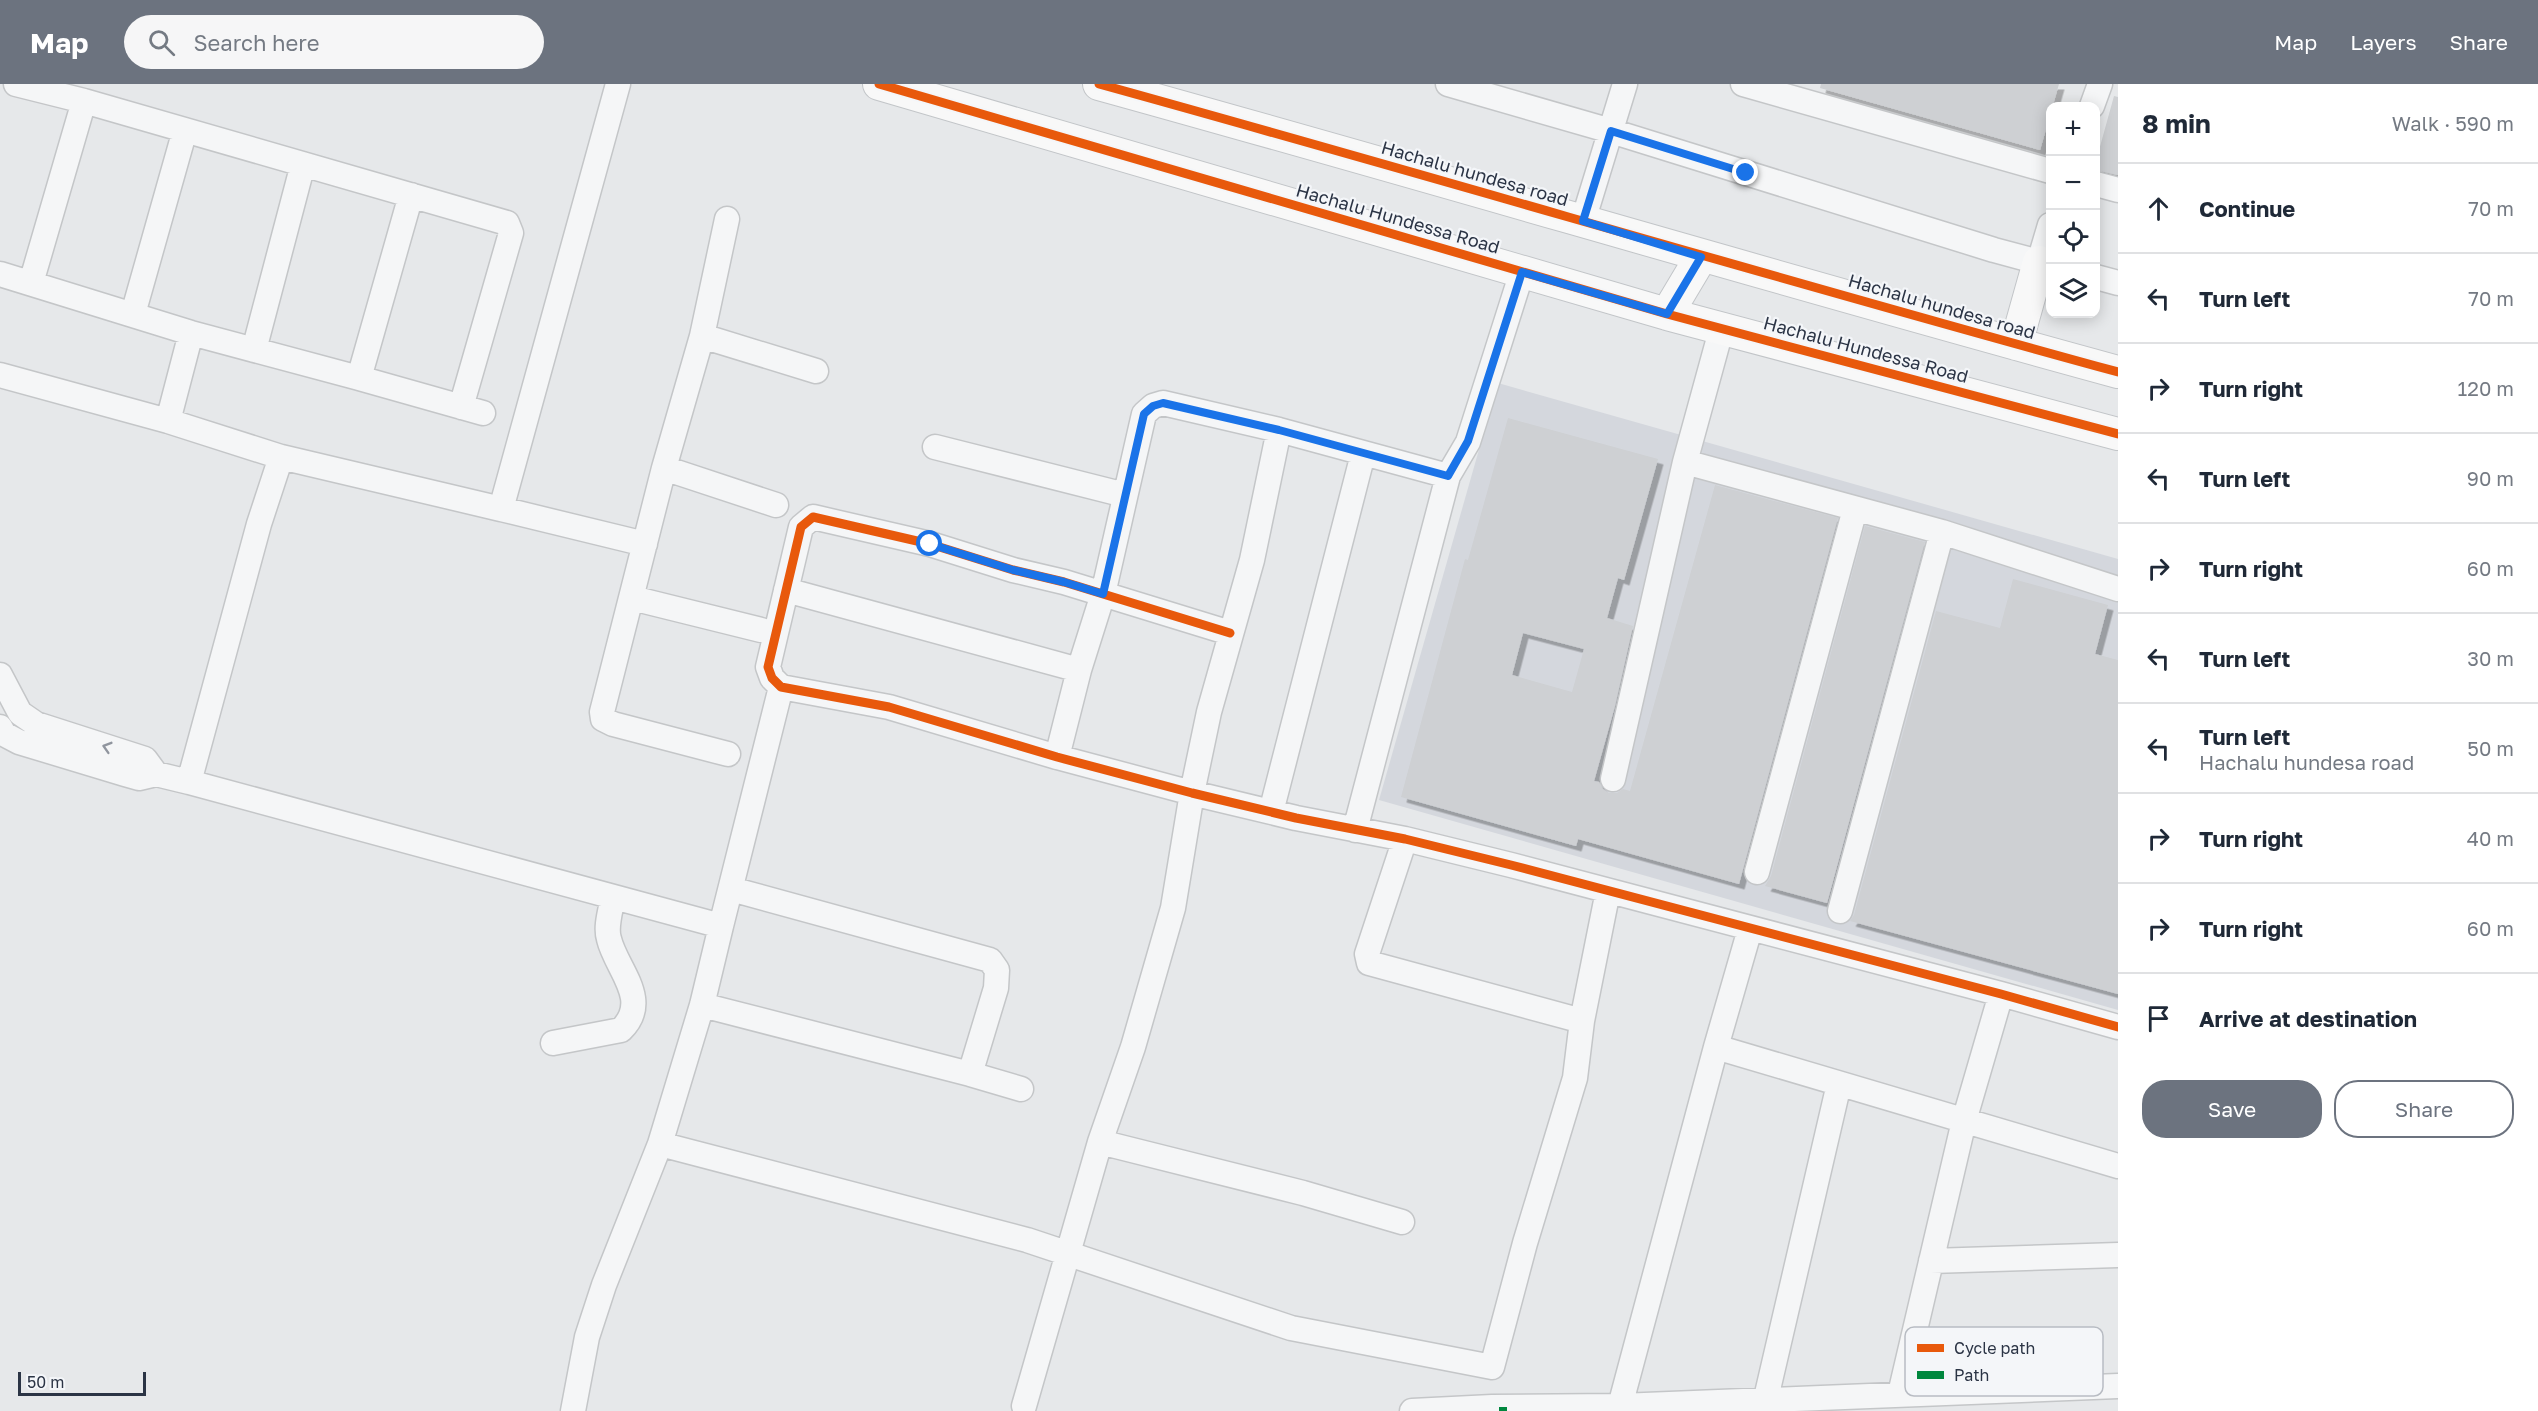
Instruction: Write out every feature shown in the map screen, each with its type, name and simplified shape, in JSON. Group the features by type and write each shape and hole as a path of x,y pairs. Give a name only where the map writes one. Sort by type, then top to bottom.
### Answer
{"main road":[{"name":"Hachalu Hundessa Road","path":"879,84 1667,314 2118,434"},
{"name":"Hachalu hundesa road","path":"1100,84 1583,221 1701,257 2118,372"},
{"path":"1667,314 1701,257"},
{"path":"2016,344 2045,264"}],"street":[{"path":"0,274 191,333 472,410 511,228 507,223 411,195 84,100 16,84"},
{"path":"501,509 618,84"},
{"path":"1448,84 1611,131 2045,264"},
{"path":"1743,84 2046,170"},
{"path":"2093,102 2100,84"},
{"path":"1583,221 1611,131 1616,90"},
{"path":"31,283 84,100"},
{"path":"133,314 185,130"},
{"path":"254,350 303,164"},
{"path":"2100,185 2118,190"},
{"path":"359,378 411,195"},
{"path":"727,219 702,336 664,468 632,598 603,701 603,719 613,724 728,754"},
{"path":"1355,830 1448,476 1468,441 1522,272"},
{"path":"2100,278 2118,283"},
{"path":"1613,779 1685,462 1722,327"},
{"path":"168,421 191,333"},
{"path":"702,336 816,371"},
{"path":"0,375 168,421 281,457 645,544"},
{"path":"1058,757 1079,670 1103,594 1144,414 1153,406 1163,403 1279,430 1448,476"},
{"path":"1024,1406 1100,1142 1133,1047 1173,908 1192,793 1230,633 1252,561 1279,430"},
{"path":"935,447 1125,495"},
{"path":"1271,812 1363,454"},
{"path":"189,782 259,524 281,457"},
{"path":"1685,462 1942,532 2118,589"},
{"path":"664,468 776,505"},
{"path":"1757,872 1855,509"},
{"path":"1230,633 930,544 813,517 801,527 768,667 772,678 781,687 889,707 1058,757 1192,793 1271,812 1405,839 2001,994 2118,1027"},
{"path":"1840,911 1942,532"},
{"path":"786,590 1079,670"},
{"path":"632,598 761,630"},
{"path":"0,675 20,713 36,724 145,759 156,774"},
{"path":"573,1411 587,1337 604,1285 660,1144 702,1005 781,687"},
{"path":"0,727 4,734 30,745 139,778 156,774 189,782 721,926"},
{"path":"1405,839 1367,954 1369,963 1582,1021"},
{"path":"731,889 990,960 997,970 996,988 970,1074"},
{"path":"1492,1407 1492,1367 1525,1243 1575,1078 1582,1021 1608,891"},
{"path":"553,1042 621,1030 630,1022 632,987 608,938 613,897"},
{"path":"1620,1406 1750,929"},
{"path":"1916,1327 1964,1120 2001,994"},
{"path":"702,1005 1020,1089"},
{"path":"1716,1047 2118,1166"},
{"path":"1764,1406 1839,1084"},
{"path":"1100,1142 1303,1193 1402,1222"},
{"path":"660,1144 1027,1240 1291,1328 1492,1367"},
{"path":"1931,1261 2118,1255"},
{"path":"1900,1394 1905,1373"},
{"path":"2103,1387 2118,1386"},
{"path":"1412,1411 1492,1407 1764,1406 1905,1394"}],"shaded area":[{"path":"1498,383 2118,559 2118,1010 1379,800"}],"building":[{"path":"1821,84 2059,84 2054,102 2046,102 2046,129 2040,150 1820,88"},
{"path":"2114,96 2118,97 2118,175 2100,171 2100,147"},
{"path":"1508,418 1658,459 1624,580 1618,578 1607,618 1633,626 1615,706 1594,781 1599,782 1609,793 1617,793 1623,789 1630,791 1715,485 1838,518 1739,884 1578,839 1576,846 1401,797 1465,559 1468,560","holes":["1523,633 1584,649 1572,692 1512,675"]},
{"path":"1865,526 1925,542 1827,903 1765,886 1771,876"},
{"path":"2013,579 2108,605 2095,654 2118,660 2118,994 1850,921 1854,915 1936,611 2000,628"}],"cycle path":[{"path":"879,84 1667,314 2118,434"},
{"path":"1099,84 2118,372"},
{"path":"1230,633 930,544 813,517 801,527 768,667 772,678 781,687 889,707 1057,757 1192,793 1296,818 1405,839 1511,865 2118,1027"}],"route":[{"path":"930,544 1013,570 1103,594 1144,414 1153,406 1163,403 1279,430 1448,476 1468,441 1522,272 1667,314 1701,257 1583,221 1611,131 1746,173"}]}
